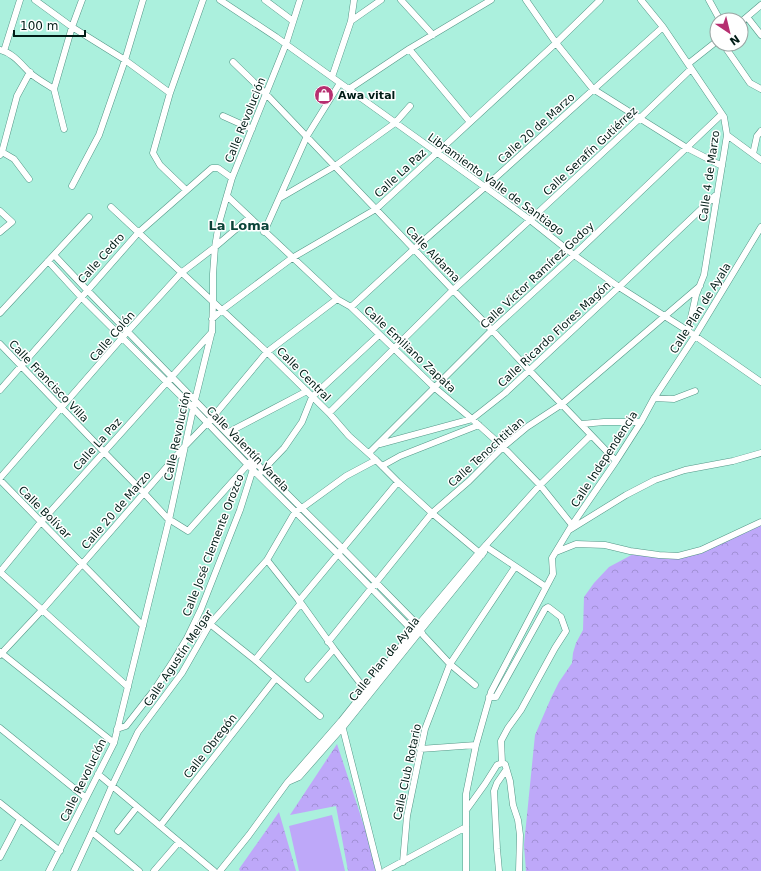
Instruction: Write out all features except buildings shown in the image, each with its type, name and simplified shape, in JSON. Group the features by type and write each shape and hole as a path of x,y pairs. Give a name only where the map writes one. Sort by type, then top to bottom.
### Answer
{"street":[{"path":"20,0 2,50 18,59 30,72 54,89"},
{"path":"35,0 72,27 125,60 170,94"},
{"path":"64,129 54,89 72,27 82,0"},
{"path":"72,186 98,135 125,60 143,0"},
{"path":"186,190 159,163 153,153 170,94 203,0"},
{"name":"Libramiento Valle de Santiago","path":"220,0 286,44 437,152 619,287 688,331 761,382"},
{"path":"265,0 293,21"},
{"name":"Calle Revolución","path":"49,871 86,798 100,776 114,743 169,520 195,400 212,331 213,274 219,223 232,178 286,44 300,0"},
{"path":"332,77 351,20 354,0"},
{"path":"351,20 381,0"},
{"path":"401,0 433,35"},
{"path":"349,89 409,49 492,0"},
{"path":"526,0 556,43 594,89 639,119 687,148 722,166"},
{"name":"Calle La Paz","path":"212,319 292,258 376,209 556,43 600,0"},
{"name":"Calle 4 de Marzo","path":"641,0 663,27 724,117 727,135 704,275 696,295 688,331"},
{"path":"709,0 716,12"},
{"path":"749,15 761,5"},
{"path":"749,20 761,35"},
{"name":"Calle 20 de Marzo","path":"351,307 663,27"},
{"name":"Calle Serafín Gutiérrez","path":"329,413 453,290 639,119 709,48"},
{"path":"409,49 470,122"},
{"path":"729,52 750,83 761,90"},
{"name":"Calle Aldama","path":"233,62 307,136 616,461"},
{"path":"29,179 14,159 1,154 17,96 30,72"},
{"path":"264,232 307,136 340,84"},
{"path":"280,198 335,166 395,123 410,106"},
{"name":"Calle Víctor Ramírez Godoy","path":"369,453 379,445 492,330 574,255 722,114"},
{"path":"224,116 252,129"},
{"path":"753,154 757,136 761,131"},
{"path":"727,135 761,160"},
{"name":"Calle Cedro","path":"0,390 138,233 212,168 218,168 232,178"},
{"name":"Calle Ricardo Flores Magón","path":"379,445 472,419 505,393 717,194"},
{"name":"Calle Emiliano Zapata","path":"227,196 337,299 351,307 435,388 503,447 540,485 571,527"},
{"name":"Calle Central","path":"111,207 267,352 329,413 349,436 432,513 480,554"},
{"path":"0,211 12,222 0,232"},
{"path":"0,313 88,217"},
{"name":"Calle Colón","path":"0,479 128,331 181,273 249,218"},
{"name":"Calle Plan de Ayala","path":"654,398 695,336 761,227"},
{"name":"Calle Valentín Varela","path":"54,255 254,461 376,583 418,631"},
{"name":"Calle Valentín Varela","path":"48,261 81,297 194,408 250,467 371,588 418,631"},
{"name":"Calle Tenochtitlan","path":"328,642 432,513 469,482 503,447 527,427 562,404 700,286"},
{"name":"Calle 20 de Marzo","path":"1,653 43,609 185,446 208,423 267,352 337,299"},
{"name":"Calle La Paz","path":"0,572 41,522 212,331"},
{"path":"258,475 284,448 302,422 312,397 379,335"},
{"name":"Calle Francisco Villa","path":"0,344 169,520 188,531 250,467"},
{"path":"227,433 307,391"},
{"path":"654,398 674,399 695,391"},
{"name":"Calle Independencia","path":"556,552 641,422 654,398"},
{"path":"582,424 604,422 641,422"},
{"path":"382,466 400,456 479,425"},
{"name":"Calle Plan de Ayala","path":"220,871 249,835 287,783 342,724 490,541 540,485 591,435"},
{"path":"571,527 655,480 685,470 733,461 761,453"},
{"name":"Calle Agustín Melgar","path":"74,871 111,785 138,732 182,673 210,624 267,560 295,512 346,476 376,460"},
{"path":"250,467 254,461"},
{"name":"Calle José Clemente Orozco","path":"117,729 126,726 155,689 187,638 201,610 240,510 250,467"},
{"name":"Calle Bolívar","path":"0,479 143,626"},
{"path":"255,660 338,554 398,482"},
{"path":"466,871 466,794 476,745 489,697 553,574 552,558 556,552 576,544 605,545 630,552 678,556 701,550 761,522"},
{"path":"486,547 546,587"},
{"path":"267,560 367,693"},
{"name":"Calle Club Rotario","path":"403,862 407,816 425,729 450,664 515,567"},
{"path":"0,572 43,609 128,687"},
{"path":"489,697 496,697 545,609 548,607 561,617 566,630 521,710 500,741 502,763 505,764 510,782 513,805 518,820 520,835 519,871"},
{"path":"210,624 255,660 320,716"},
{"path":"418,631 450,664 475,685"},
{"path":"308,679 334,649"},
{"path":"1,653 114,743"},
{"name":"Calle Obregón","path":"160,826 276,678"},
{"path":"342,724 379,871"},
{"path":"0,728 86,798"},
{"path":"420,749 476,745"},
{"path":"466,809 485,784 496,765 502,763"},
{"path":"499,871 494,791 497,783 506,770"},
{"path":"100,776 214,871"},
{"path":"0,803 60,850"},
{"path":"118,831 137,807"},
{"path":"0,857 20,819"},
{"path":"385,871 466,827"},
{"path":"92,832 139,871"},
{"path":"154,871 179,842"}],"green space":[{"path":"761,520 761,871 526,871 524,845 535,735 559,682 572,663 576,643 583,630 584,597 594,583 609,567 639,551 684,554"},
{"path":"337,744 371,847 376,871 348,871 336,806 290,815"},
{"path":"279,812 296,871 240,871 239,869"},
{"path":"332,815 345,871 299,871 289,826"}],"place":[{"name":"Awa vital","path":"324,95"}],"district":[{"name":"La Loma","path":"239,225"}]}
